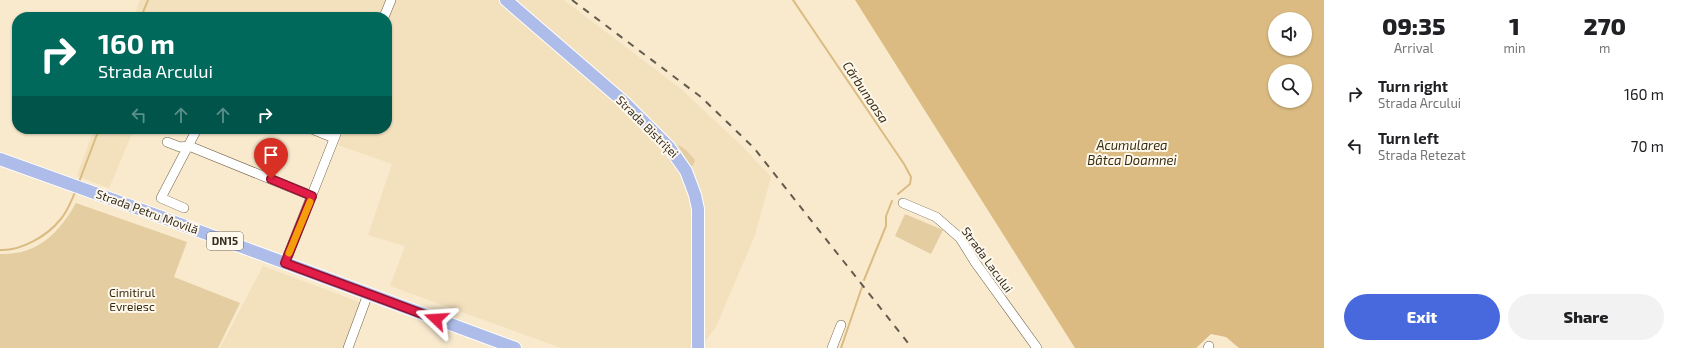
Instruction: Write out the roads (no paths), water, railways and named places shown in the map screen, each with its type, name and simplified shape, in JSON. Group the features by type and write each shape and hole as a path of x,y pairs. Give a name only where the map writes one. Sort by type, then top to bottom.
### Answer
{"main road":[{"name":"Strada Bistriței","path":"506,0 624,102 669,147 686,171 695,195 698,209 698,348"},
{"name":"Strada Petru Movilă","path":"0,160 515,348"}],"street":[{"path":"386,12 391,0"},
{"path":"184,208 161,198 195,134"},
{"path":"324,134 334,138"},
{"path":"285,263 336,134"},
{"path":"167,142 180,147 189,146 312,196"},
{"name":"Strada Lacului","path":"903,203 936,217 960,238 975,262 1037,348"},
{"path":"348,348 368,294"},
{"path":"832,348 841,324"}],"water":[{"name":"Acumularea Bâtca Doamnei","path":"855,0 1324,0 1324,348 1239,348 1226,337 1211,334 1196,348 1075,348"}],"waterway":[{"path":"143,12 148,0"},
{"name":"Cărbunoasa","path":"793,0 904,164 911,177 910,184 898,194"},
{"path":"79,182 97,134"},
{"path":"0,250 8,250 25,245 48,232 55,226 65,213 76,190"},
{"name":"Cărbunoasa","path":"864,280 886,226 886,216 892,201"},
{"name":"Cărbunoasa","path":"841,348 862,287"}],"railway":[{"path":"572,0 701,97 754,148 912,348"}],"park label":[{"name":"Cimitirul Evreiesc","path":"132,300"}]}
